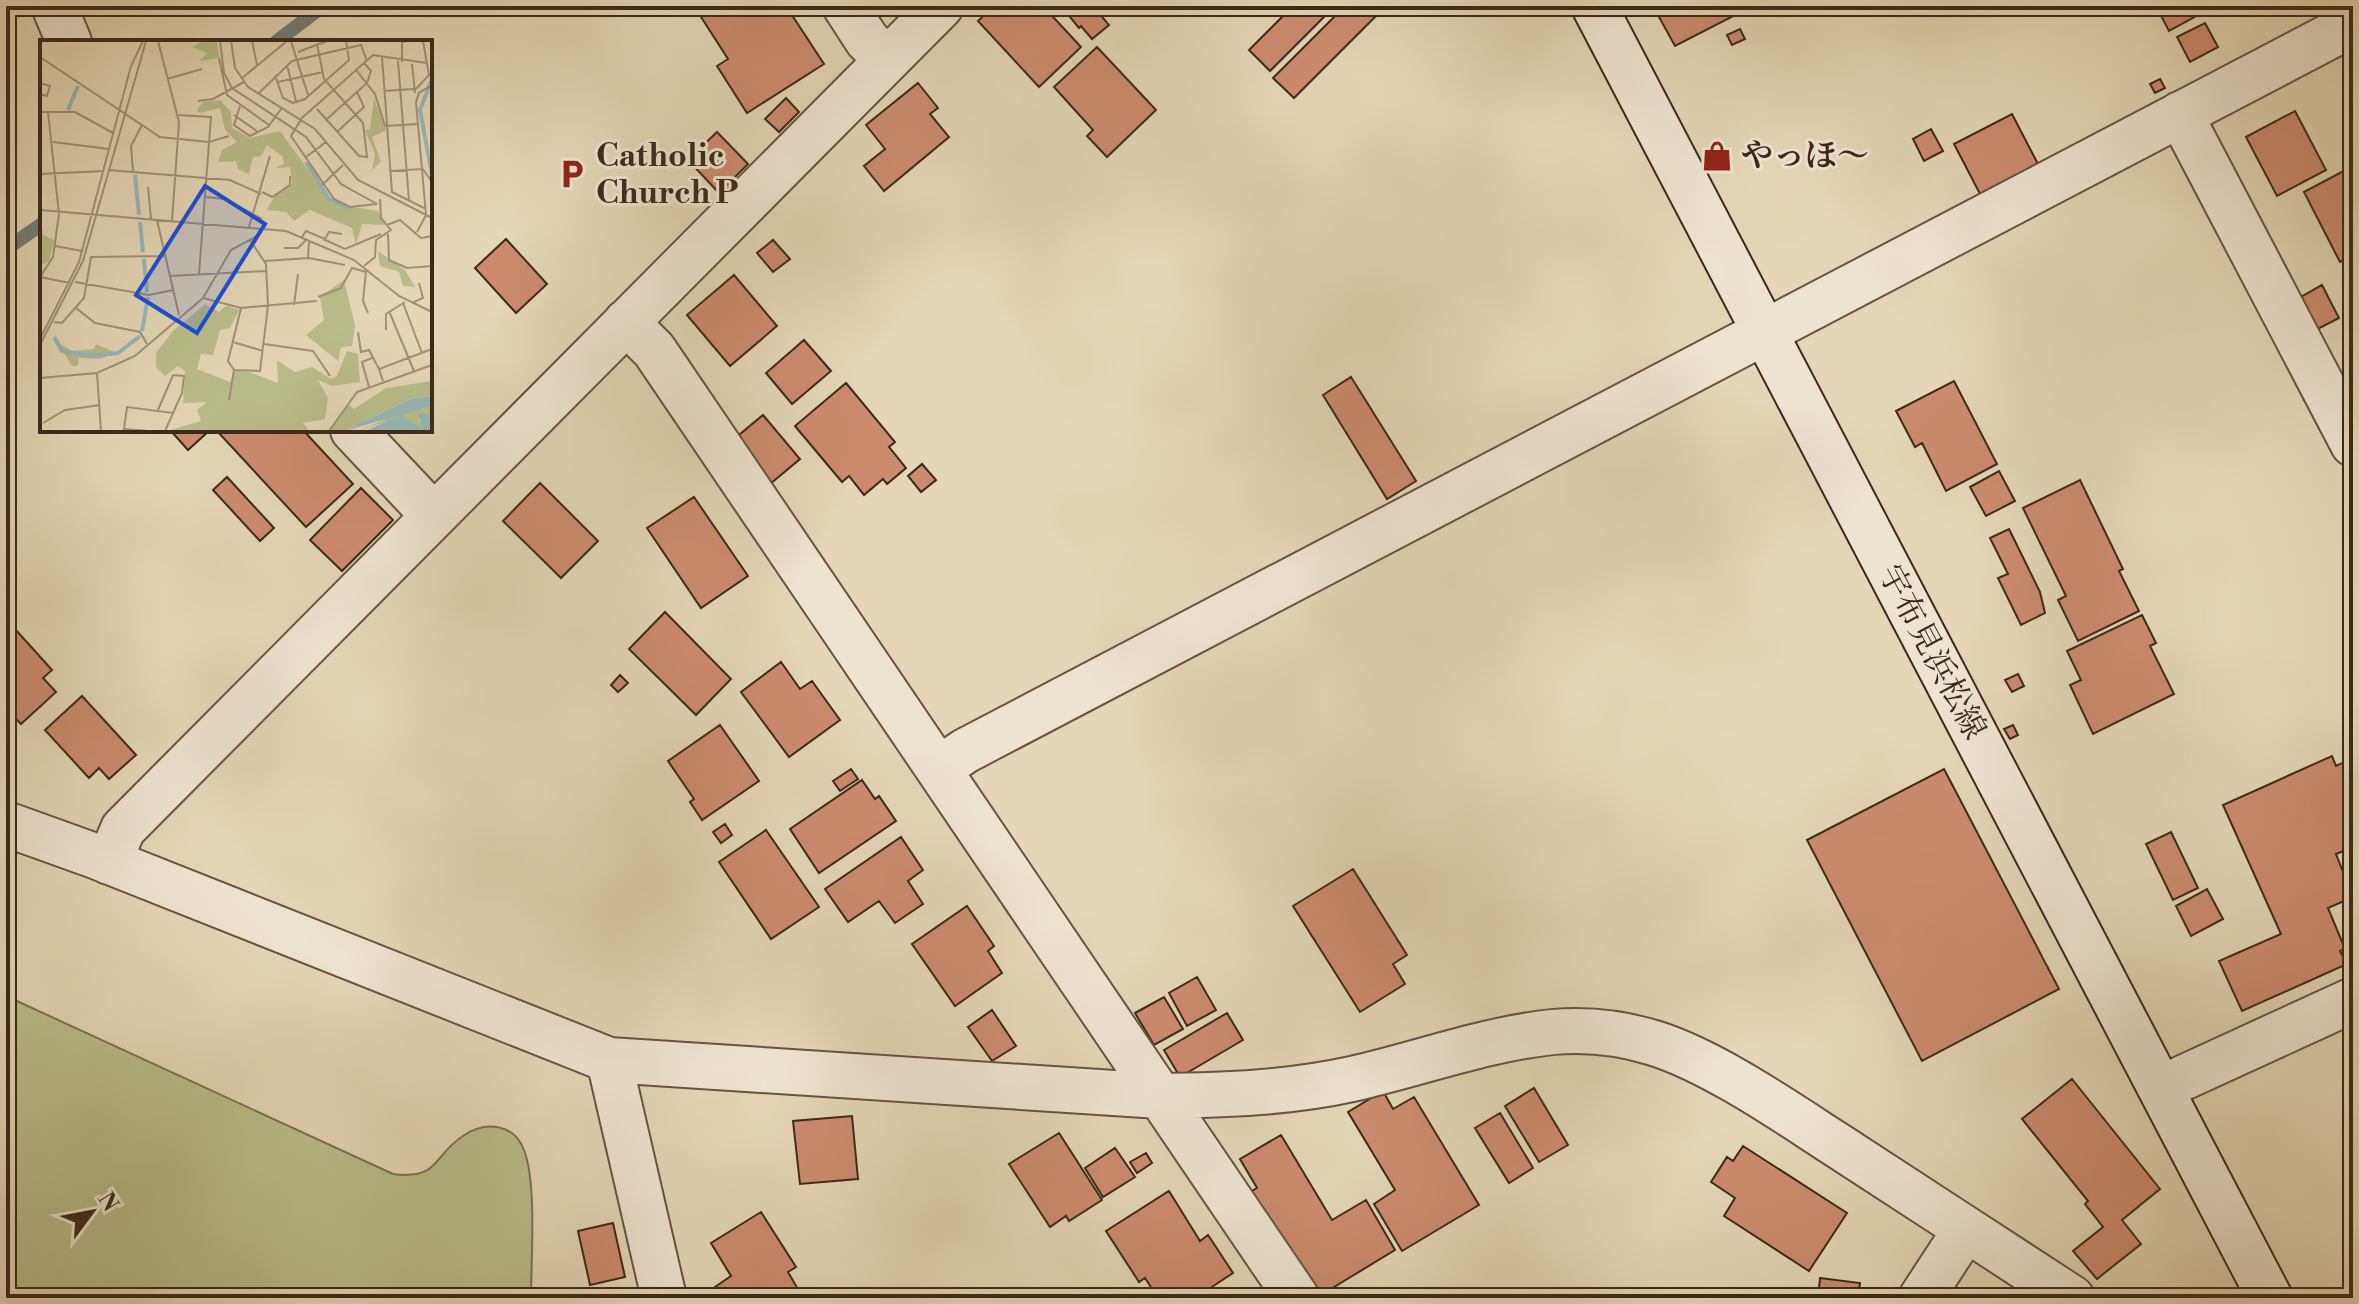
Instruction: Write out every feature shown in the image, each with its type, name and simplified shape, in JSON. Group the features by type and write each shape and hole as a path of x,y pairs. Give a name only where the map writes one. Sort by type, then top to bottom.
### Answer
{"street":[{"path":"54,6 68,40"},
{"path":"845,6 867,40 887,60"},
{"path":"109,862 123,829 941,6"},
{"name":"宇布見浜松線","path":"1594,6 2161,1088 2267,1297"},
{"path":"939,769 965,751 2353,24"},
{"path":"2180,114 2353,444"},
{"path":"626,322 654,350 1297,1298"},
{"path":"355,432 434,516"},
{"path":"6,824 609,1060 1160,1096 1246,1095 1301,1089 1554,1032 1589,1032 1655,1043 1716,1072 1788,1114 2072,1298"},
{"path":"2161,1088 2353,1000"},
{"path":"609,1060 664,1298"},
{"path":"1921,1298 1966,1229"}],"green space":[{"path":"6,996 393,1174 408,1175 428,1170 453,1144 480,1128 498,1127 513,1134 524,1150 531,1182 531,1298 6,1298"}],"building":[{"path":"694,6 786,6 824,64 747,113 717,66 728,59"},
{"path":"994,6 1043,6 1081,47 1039,87 978,21"},
{"path":"1061,6 1093,6 1109,25 1092,39"},
{"path":"1293,6 1335,6 1270,71 1249,50"},
{"path":"1345,6 1386,6 1294,98 1273,78"},
{"path":"1653,6 1746,6 1747,9 1675,46"},
{"path":"2156,6 2226,8 2213,15 2209,9 2169,31"},
{"path":"2205,23 2218,47 2190,62 2177,37"},
{"path":"1740,29 1745,39 1732,45 1727,35"},
{"path":"1097,47 1156,110 1107,157 1087,136 1093,130 1054,87"},
{"path":"2160,79 2165,88 2155,93 2150,84"},
{"path":"918,83 938,108 930,114 949,137 884,191 864,166 885,149 866,125"},
{"path":"786,98 799,112 779,132 765,119"},
{"path":"2295,111 2326,170 2277,196 2246,137"},
{"path":"2012,114 2038,164 1980,194 1954,144"},
{"path":"1931,129 1943,151 1924,161 1913,139"},
{"path":"717,132 748,164 719,193 688,160"},
{"name":"やっほ～","path":"1722,147 1726,156 1712,164 1707,155"},
{"path":"2353,166 2353,256 2340,262 2304,192"},
{"path":"506,239 547,284 516,313 475,268"},
{"path":"773,240 790,259 773,272 757,253"},
{"path":"734,275 777,326 730,366 687,315"},
{"path":"2322,285 2339,318 2310,333 2294,301"},
{"path":"804,340 831,371 792,404 766,373"},
{"path":"1351,377 1416,481 1387,499 1323,395"},
{"path":"1954,381 1997,464 1946,491 1922,443 1915,447 1896,411"},
{"path":"846,383 895,442 889,447 906,468 887,484 883,479 864,495 849,476 842,482 795,426"},
{"path":"763,415 800,459 770,484 733,440"},
{"path":"172,432 208,432 188,450"},
{"path":"218,432 305,432 353,484 306,527"},
{"path":"922,464 936,480 921,492 908,476"},
{"path":"1999,471 2015,501 1986,516 1970,487"},
{"path":"227,477 274,528 260,541 213,490"},
{"path":"2080,480 2123,569 2119,571 2139,611 2078,641 2058,600 2066,596 2023,508"},
{"path":"540,483 598,541 561,578 503,521"},
{"path":"361,488 393,520 342,571 310,540"},
{"path":"694,497 748,576 701,608 647,528"},
{"path":"2009,529 2040,592 2045,613 2021,625 1998,578 2008,574 1990,538"},
{"path":"665,612 731,679 696,715 629,649"},
{"path":"2142,615 2156,643 2150,646 2174,694 2093,734 2070,685 2081,680 2067,651"},
{"path":"6,619 52,670 43,678 56,692 21,724 6,708"},
{"path":"781,662 800,689 812,681 840,720 789,757 741,692"},
{"path":"2018,674 2024,686 2012,692 2005,680"},
{"path":"620,675 628,683 618,692 611,685"},
{"path":"82,696 136,755 109,779 99,768 89,778 45,730"},
{"path":"720,725 759,781 702,820 690,802 694,799 668,761"},
{"path":"2013,725 2018,735 2010,739 2004,729"},
{"path":"2332,756 2336,766 2353,758 2353,808 2346,812 2353,827 2353,847 2336,854 2353,897 2328,908 2345,949 2340,951 2347,964 2242,1011 2219,961 2281,934 2223,805"},
{"path":"851,769 858,779 840,791 833,781"},
{"path":"1944,769 2059,989 1922,1061 1807,840"},
{"path":"862,780 875,799 879,796 896,821 819,873 790,829"},
{"path":"725,824 732,835 721,843 713,832"},
{"path":"766,830 819,907 771,939 719,862"},
{"path":"2171,832 2198,888 2173,900 2146,844"},
{"path":"901,837 923,870 908,881 923,904 895,923 879,901 848,922 825,889"},
{"path":"1353,869 1407,955 1393,964 1405,984 1360,1012 1293,906"},
{"path":"2207,889 2223,919 2191,936 2176,906"},
{"path":"967,906 994,946 988,951 1002,973 955,1006 912,944"},
{"path":"1197,977 1216,1010 1187,1026 1169,993"},
{"path":"1164,997 1183,1029 1154,1045 1135,1013"},
{"path":"992,1010 1016,1046 992,1061 968,1027"},
{"path":"1227,1013 1243,1040 1180,1077 1164,1050"},
{"path":"2072,1079 2160,1189 2122,1220 2141,1244 2097,1279 2073,1251 2103,1227 2085,1204 2088,1201 2022,1119"},
{"path":"1534,1088 1568,1145 1539,1162 1505,1106"},
{"path":"1383,1091 1393,1109 1414,1097 1479,1205 1402,1251 1374,1204 1395,1190 1348,1112"},
{"path":"1500,1113 1533,1168 1509,1183 1475,1128"},
{"path":"852,1116 858,1179 800,1184 793,1121"},
{"path":"1059,1133 1102,1200 1069,1221 1066,1216 1050,1227 1009,1164"},
{"path":"1281,1135 1332,1220 1366,1200 1395,1250 1316,1298 1250,1192 1257,1188 1240,1159"},
{"path":"1743,1146 1847,1213 1809,1271 1724,1216 1735,1198 1711,1182 1727,1157 1733,1161"},
{"path":"1115,1148 1135,1177 1103,1197 1085,1168"},
{"path":"1146,1153 1152,1163 1137,1173 1130,1162"},
{"path":"1169,1191 1200,1241 1208,1235 1233,1273 1195,1298 1158,1298 1145,1278 1139,1282 1106,1231"},
{"path":"761,1212 796,1267 788,1272 803,1298 722,1298 715,1287 731,1276 711,1243"},
{"path":"613,1223 625,1277 590,1285 578,1231"},
{"path":"1820,1278 1860,1283 1858,1298 1818,1298"}],"waterway":[{"path":"279,40 323,6"},
{"path":"6,249 40,225"}],"place":[{"name":"やっほ～","path":"1717,156"},
{"name":"Catholic Church P","path":"572,174"}]}
